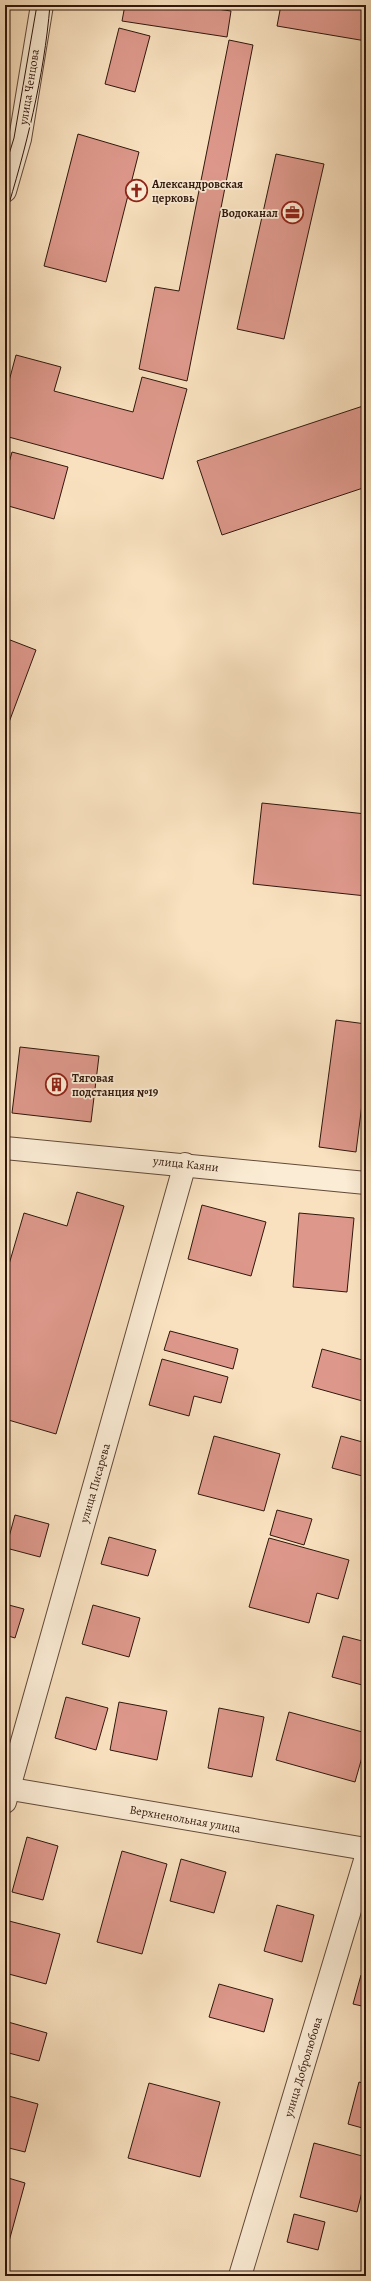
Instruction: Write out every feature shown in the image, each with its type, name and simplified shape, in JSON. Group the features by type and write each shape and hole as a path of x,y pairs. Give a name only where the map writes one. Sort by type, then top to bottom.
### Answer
{"street":[{"name":"улица Ченцова","path":"5,191 20,139 42,5"},
{"name":"улица Каяни","path":"5,1148 185,1164 366,1183"},
{"name":"улица Писарева","path":"6,1793 185,1164"},
{"name":"Верхненольная улица","path":"6,1793 366,1849"},
{"name":"улица Добролюбова","path":"240,2276 366,1857"}],"building":[{"path":"125,5 189,5 231,11 227,37 122,21"},
{"path":"281,5 366,5 366,41 277,26"},
{"path":"119,28 150,36 135,92 105,84"},
{"path":"229,40 253,45 187,381 139,369 155,287 179,291"},
{"path":"78,134 139,152 106,282 44,266"},
{"path":"276,154 324,164 284,339 237,329"},
{"path":"16,355 61,367 54,391 133,412 142,377 187,389 163,479 5,436 5,396"},
{"path":"366,405 366,487 222,535 197,461"},
{"path":"12,452 68,467 54,519 5,505 5,477"},
{"path":"5,638 36,650 5,733"},
{"path":"262,803 366,814 366,896 253,884"},
{"path":"336,1020 366,1024 366,1097 363,1096 356,1152 319,1147"},
{"name":"Тяговая подстанция №19","path":"20,1047 99,1056 91,1122 12,1113"},
{"path":"77,1192 124,1206 56,1434 5,1419 5,1278 24,1213 67,1226"},
{"path":"202,1205 266,1222 251,1276 188,1259"},
{"path":"299,1213 354,1218 347,1292 293,1287"},
{"path":"170,1331 238,1349 233,1369 164,1350"},
{"path":"322,1349 366,1361 366,1402 312,1387"},
{"path":"162,1359 228,1377 221,1403 194,1396 189,1416 149,1405"},
{"path":"214,1436 280,1454 264,1511 198,1494"},
{"path":"341,1436 366,1443 366,1477 332,1468"},
{"path":"277,1510 312,1519 304,1545 270,1535"},
{"path":"15,1515 49,1524 40,1557 6,1548"},
{"path":"109,1537 156,1550 148,1576 101,1564"},
{"path":"269,1538 349,1560 338,1599 317,1593 309,1623 249,1607"},
{"path":"5,1604 24,1609 15,1638 5,1635"},
{"path":"93,1605 140,1618 129,1657 82,1644"},
{"path":"343,1636 366,1642 366,1686 332,1677"},
{"path":"66,1697 108,1708 96,1750 55,1738"},
{"path":"119,1702 167,1711 157,1760 110,1750"},
{"path":"219,1708 264,1717 252,1777 208,1768"},
{"path":"289,1712 366,1733 366,1743 355,1782 276,1760"},
{"path":"27,1837 58,1846 43,1900 12,1892"},
{"path":"122,1851 167,1864 142,1954 97,1942"},
{"path":"181,1859 226,1872 214,1913 170,1901"},
{"path":"277,1905 314,1915 302,1962 264,1951"},
{"path":"5,1920 60,1934 46,1984 5,1973"},
{"path":"361,1975 366,1976 366,2007 353,2004"},
{"path":"219,1984 273,1999 264,2032 209,2017"},
{"path":"8,2022 47,2033 39,2061 5,2052 5,2032"},
{"path":"359,2082 366,2084 366,2129 348,2124"},
{"path":"149,2083 220,2102 200,2177 128,2158"},
{"path":"5,2095 38,2104 25,2152 5,2147"},
{"path":"314,2143 366,2157 366,2176 357,2212 300,2197"},
{"path":"5,2177 25,2183 5,2256"},
{"path":"294,2214 325,2222 318,2250 287,2242"}],"tram line":[{"path":"5,167 14,138 37,5"},
{"path":"5,217 27,139 39,86 50,5"}],"place":[{"name":"Александровская церковь","path":"136,191"},
{"name":"Водоканал","path":"293,213"},
{"name":"Тяговая подстанция №19","path":"56,1085"}]}
